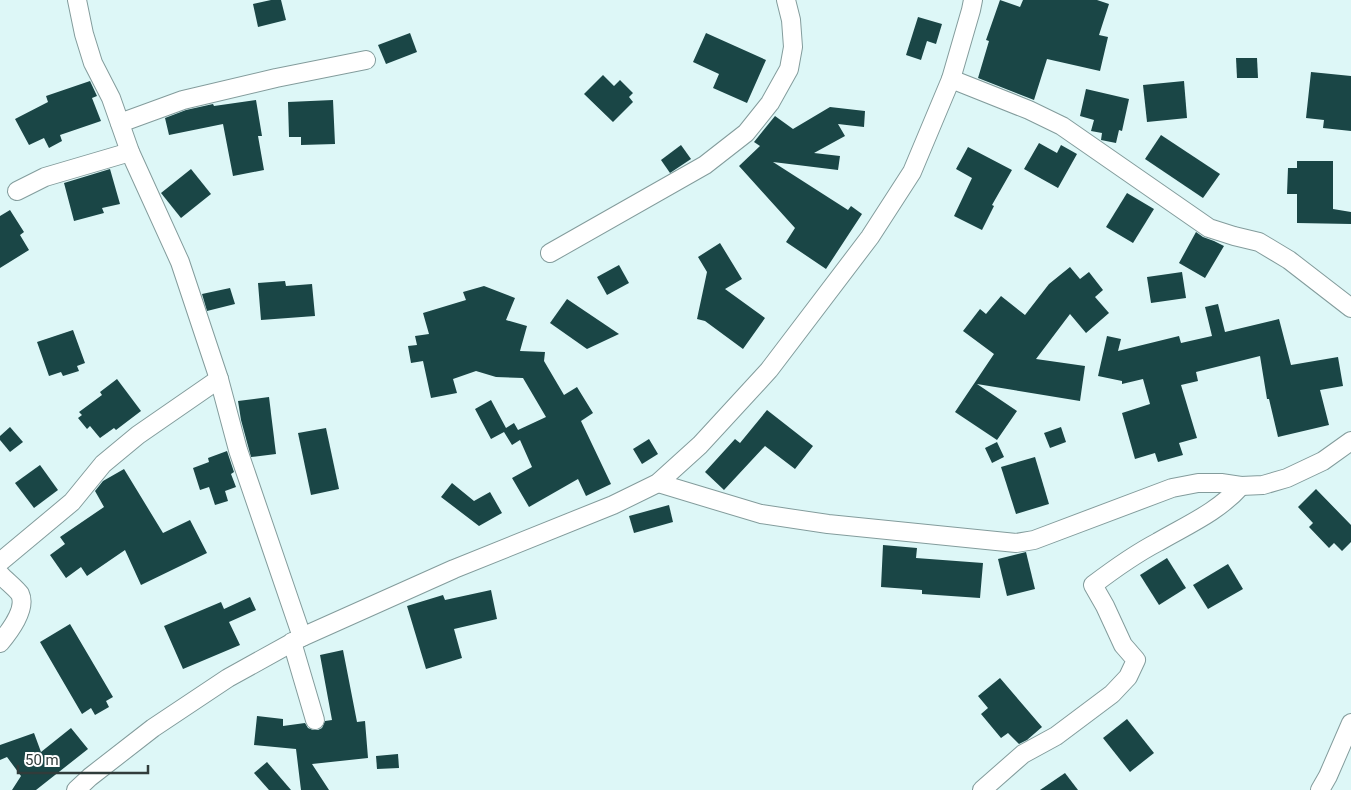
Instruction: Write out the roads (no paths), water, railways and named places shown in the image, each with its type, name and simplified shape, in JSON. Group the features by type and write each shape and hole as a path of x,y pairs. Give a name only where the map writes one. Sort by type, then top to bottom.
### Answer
{"street":[{"path":"77,0 84,34 93,63 111,98 130,152 180,262 219,379 238,450 297,640 315,720"},
{"path":"550,253 705,165 746,133 770,103 789,69 793,47 791,20 786,0"},
{"path":"76,790 153,728 228,678 297,640 454,569 613,505 658,483 700,445 769,370 870,237 912,172 951,79 973,0"},
{"path":"120,123 184,100 276,78 366,60"},
{"path":"951,79 1029,110 1062,126 1209,228 1259,242 1289,260 1351,308"},
{"path":"17,192 45,177 130,152"},
{"path":"0,562 72,502 103,464 138,435 219,379"},
{"path":"658,483 761,514 828,524 1016,543 1034,540 1172,488 1198,483 1221,483 1241,486 1263,485 1287,478 1323,461 1351,441"},
{"path":"982,790 1023,754 1056,736 1085,716 1112,694 1128,677 1136,660 1122,644 1105,606 1093,585 1124,562 1156,542 1209,514 1232,497 1241,486"},
{"path":"0,574 20,594 21,608 12,627 0,643"},
{"path":"1320,790 1351,723"}]}
